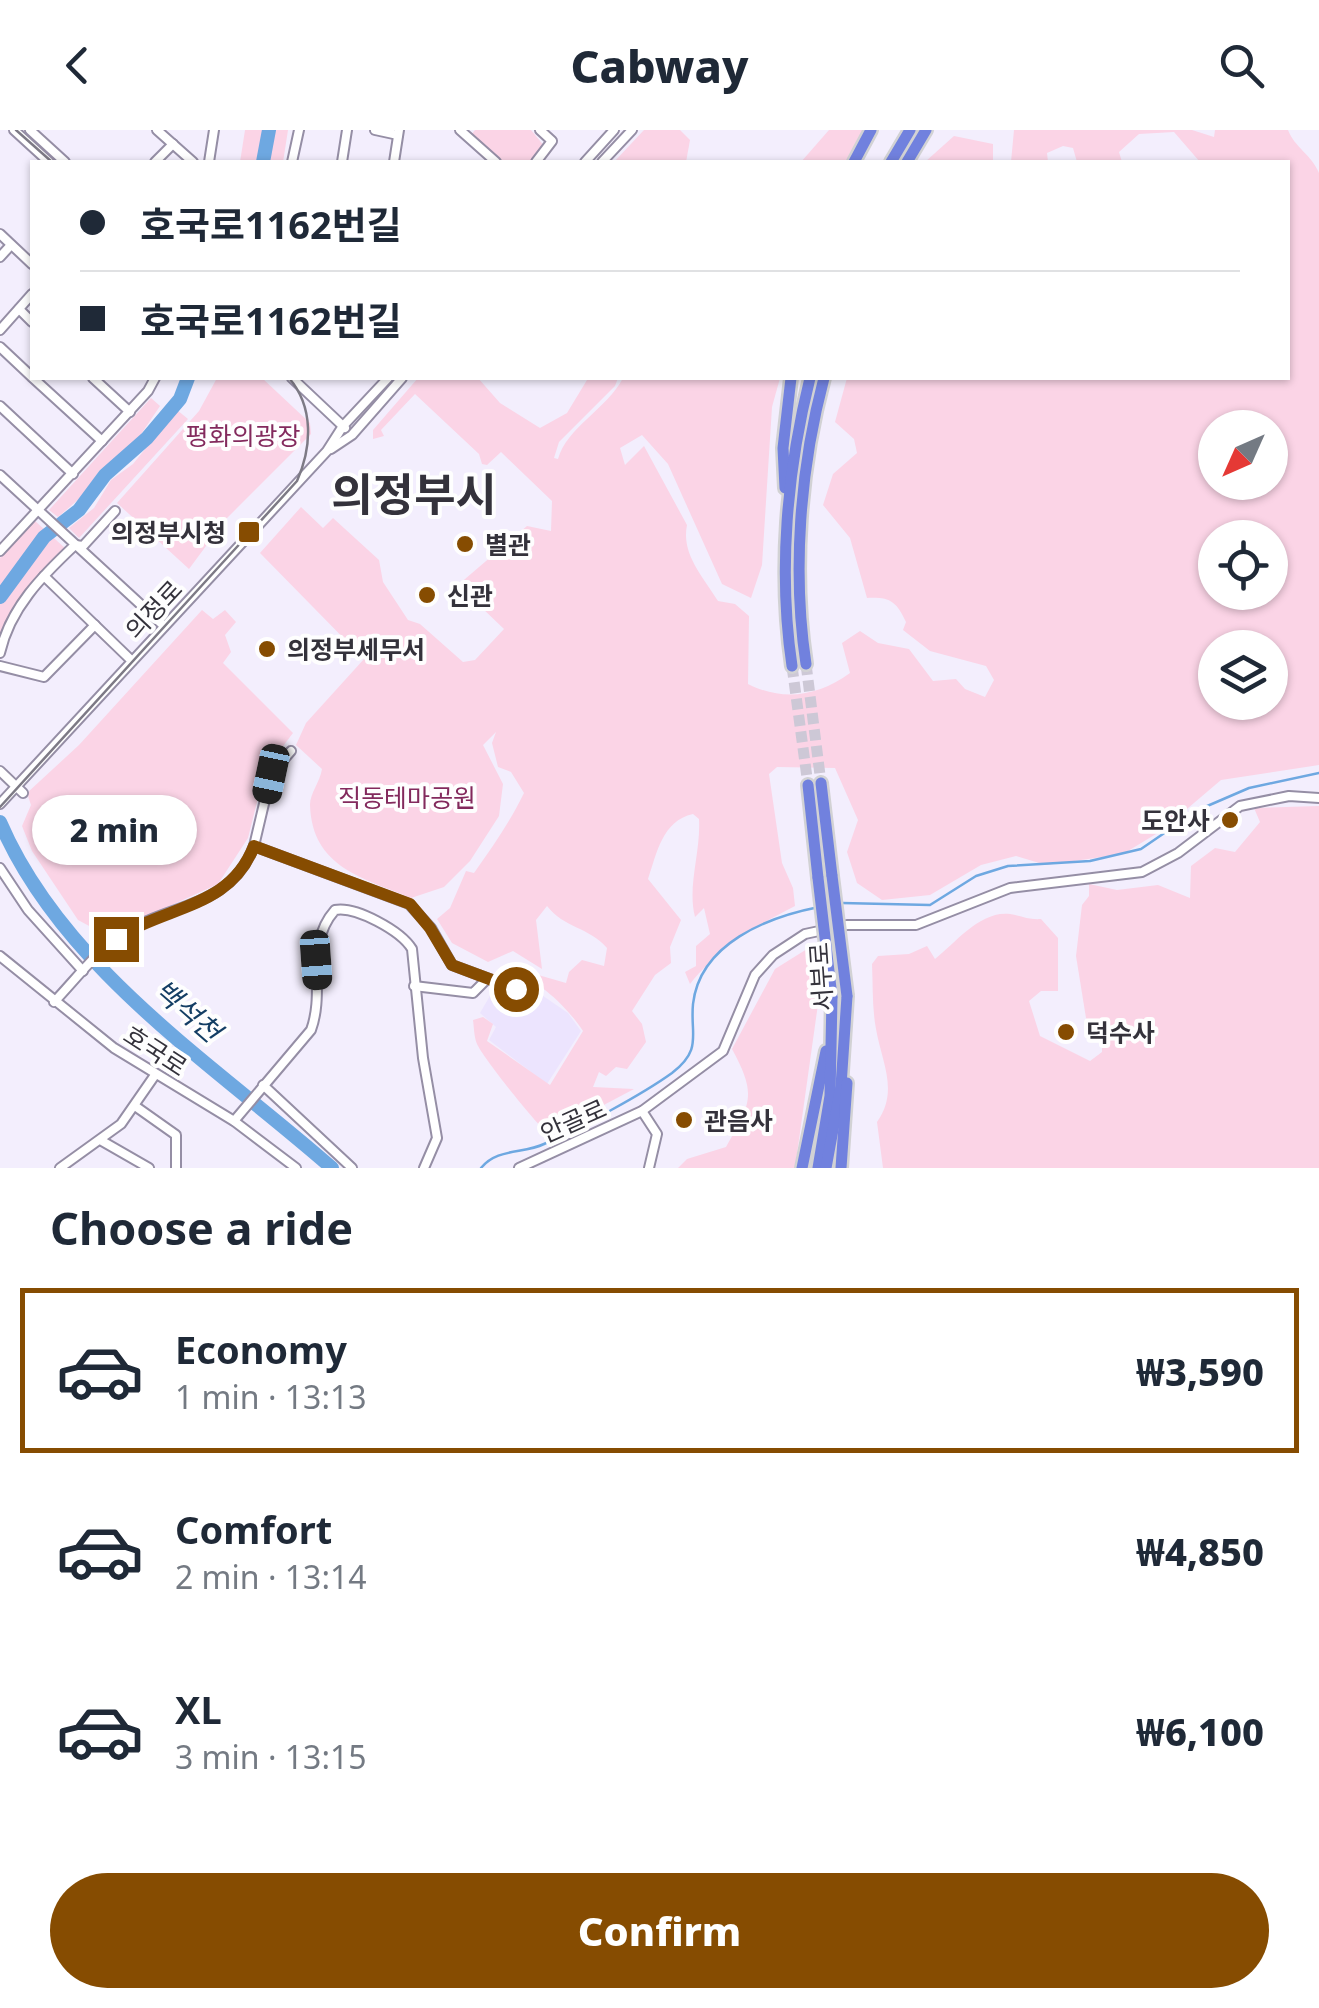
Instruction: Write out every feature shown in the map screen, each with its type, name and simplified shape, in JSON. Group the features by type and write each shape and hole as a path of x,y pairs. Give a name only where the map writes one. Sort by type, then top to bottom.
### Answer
{"highway":[{"path":"855,160 871,130"},
{"path":"892,160 910,130"},
{"path":"908,160 926,130"},
{"path":"788,530 783,448 791,380"},
{"path":"810,380 799,427 788,530 786,596 799,665 800,548 824,380"},
{"name":"서부로","path":"818,1168 830,1096 832,997 818,878 814,784 832,876 847,996 846,1041 826,1168"},
{"path":"802,1168 832,1022"},
{"path":"841,1168 847,1125 846,1041"}],"street":[{"path":"14,130 48,160"},
{"path":"30,130 63,160"},
{"path":"157,130 191,160"},
{"path":"208,160 214,130"},
{"path":"292,160 299,130"},
{"path":"342,160 347,130"},
{"path":"374,130 399,132 394,160"},
{"path":"461,130 494,160"},
{"path":"538,160 552,141 540,130"},
{"path":"587,160 614,130"},
{"path":"604,160 628,130"},
{"path":"158,160 173,144"},
{"path":"0,234 30,262"},
{"path":"0,257 12,245"},
{"path":"0,330 30,296"},
{"path":"19,309 30,320"},
{"path":"0,347 30,374"},
{"path":"36,380 102,441"},
{"path":"95,380 130,412"},
{"path":"0,551 130,412 153,380"},
{"path":"294,380 352,435"},
{"name":"의정로","path":"0,804 20,790 132,661 327,451 343,426 386,380"},
{"name":"의정로","path":"327,451 352,435 400,380"},
{"path":"0,406 73,474"},
{"path":"0,474 164,626"},
{"path":"74,545 83,546 115,510"},
{"path":"0,653 14,613 74,545"},
{"path":"44,576 132,661"},
{"path":"0,666 44,677 95,625"},
{"path":"54,1002 107,946 127,931 226,890 248,862 271,774 290,751"},
{"path":"0,771 20,790"},
{"path":"642,1111 723,1052 755,975 773,955 805,934 847,925 916,925 1010,888 1142,872 1178,853 1240,806 1288,796 1319,798"},
{"path":"254,846 410,904 452,965 516,989"},
{"path":"0,868 28,910 83,971"},
{"path":"234,1121 312,1030 318,1012 320,934 335,910 345,908 408,941 412,948 437,1138 424,1168"},
{"name":"호국로","path":"0,956 54,1002 155,1075 234,1121 291,1166"},
{"path":"414,986 472,993 482,989 487,979"},
{"path":"60,1168 102,1141 135,1106 155,1075"},
{"path":"260,1089 352,1168"},
{"path":"135,1106 176,1135 176,1168"},
{"name":"안골로","path":"518,1168 642,1111 657,1134 649,1168"},
{"path":"102,1141 149,1168"}],"shaded area":[{"path":"514,976 568,1013 581,1031 547,1084 489,1040 496,1027 480,1013 491,994"}],"green space":[{"path":"245,130 288,130 283,160 240,160"},
{"path":"475,130 531,130 545,147 532,160 499,160 471,135"},
{"path":"644,130 680,130 690,140 686,160 616,160"},
{"path":"829,130 865,130 850,160 803,160"},
{"name":"직동테마공원","path":"1014,130 1192,130 1214,137 1215,130 1288,130 1319,173 1319,765 1221,780 1161,831 1123,854 1046,865 1016,856 981,865 930,895 882,900 857,883 847,852 858,820 835,768 777,767 769,774 782,863 793,888 795,906 738,939 690,984 685,972 696,966 696,946 710,934 704,908 695,917 693,905 699,819 693,814 674,823 662,839 648,879 681,920 670,947 671,963 655,975 632,1011 642,1024 646,1042 627,1069 616,1067 606,1076 599,1072 593,1087 634,1089 549,1134 481,1051 473,1020 483,1017 493,1024 487,1041 550,1085 583,1031 544,989 515,973 498,988 493,974 507,966 566,983 569,972 582,960 604,966 607,948 547,906 536,920 542,969 513,951 488,962 452,943 437,919 450,908 466,871 474,873 488,853 524,793 511,772 498,767 492,743 496,732 483,745 503,784 499,816 470,861 444,887 411,898 359,876 330,857 313,826 310,805 322,769 296,745 306,723 364,659 260,553 301,507 323,528 333,518 379,560 383,582 408,620 420,624 463,662 475,660 504,629 458,585 527,526 551,531 552,501 501,452 487,465 482,464 479,454 415,394 381,430 384,436 373,439 373,430 416,380 480,380 500,403 540,428 567,413 587,380 617,380 559,442 554,458 558,459 570,437 622,380 779,380 772,407 762,565 751,598 722,584 668,464 642,435 620,448 625,465 644,446 687,525 687,546 700,574 718,601 735,604 749,616 748,684 788,694 826,687 850,673 842,643 860,631 878,643 909,649 933,681 956,679 965,689 985,697 994,680 986,666 930,651 903,630 906,622 895,605 881,598 867,598 850,538 823,505 833,474 857,453 854,439 835,422 846,380 1290,380 1290,160 1198,160 1174,132 1139,134 1119,152 1121,160 1076,160 1073,148 1063,146 1047,153 1048,160 1011,160"},
{"path":"954,136 993,144 993,160 927,160"},
{"name":"평화의광장","path":"216,380 264,380 310,423 311,434 226,519 189,569 117,503 199,411"},
{"path":"151,398 160,406 133,446 100,470 80,498 58,517 49,510"},
{"path":"177,410 188,419 79,538 69,528 94,508 111,480 133,464"},
{"path":"35,521 66,549 17,603 0,637 0,558"},
{"path":"202,610 213,619 225,610 236,622 225,635 231,652 223,663 293,733 265,770 248,838 218,884 106,935 78,920 32,851 22,826 31,805 27,793 79,745"},
{"path":"1319,806 1319,1168 883,1168 877,1122 888,1088 874,1013 872,964 878,956 909,954 927,946 935,959 989,917 1010,914 1041,919 1058,938 1058,991 1041,991 1029,1001 1040,1036 1090,1061 1102,1052 1102,1035 1086,1018 1076,956 1082,905 1089,896 1089,884 1117,890 1158,885 1190,898 1191,866 1215,848 1235,852 1260,822 1254,808"},
{"path":"807,949 819,997 795,1168 678,1168 687,1159 726,1147 748,1099 745,1078 732,1049 775,969"}],"waterway":[{"name":"백석천","path":"263,160 269,130"},
{"name":"백석천","path":"0,597 44,537 79,510 105,475 147,438 180,399 187,380"},
{"path":"842,903 930,905 976,876 1008,866 1090,861 1141,849 1198,810 1249,788 1319,773"},
{"name":"백석천","path":"0,822 28,875 62,924 102,969 146,1012 332,1168"},
{"path":"481,1168 502,1154 536,1147 575,1129 672,1073 691,1049 698,983 722,949 759,926 819,907"}],"tunnel":[{"path":"806,664 821,783"},
{"path":"792,666 808,785"}],"tram line":[{"path":"16,130 50,160"},
{"path":"0,807 297,481 306,455 308,428 303,402 290,380"}],"place":[{"name":"의정부시청","path":"249,532"},
{"name":"별관","path":"465,544"},
{"name":"신관","path":"427,595"},
{"name":"의정부세무서","path":"267,649"},
{"name":"도안사","path":"1230,820"},
{"name":"덕수사","path":"1066,1032"},
{"name":"관음사","path":"684,1120"}],"district":[{"name":"의정부시","path":"414,493"}],"route":[{"path":"116,939 226,890 248,862 254,846 410,904 452,965 516,989"}]}
